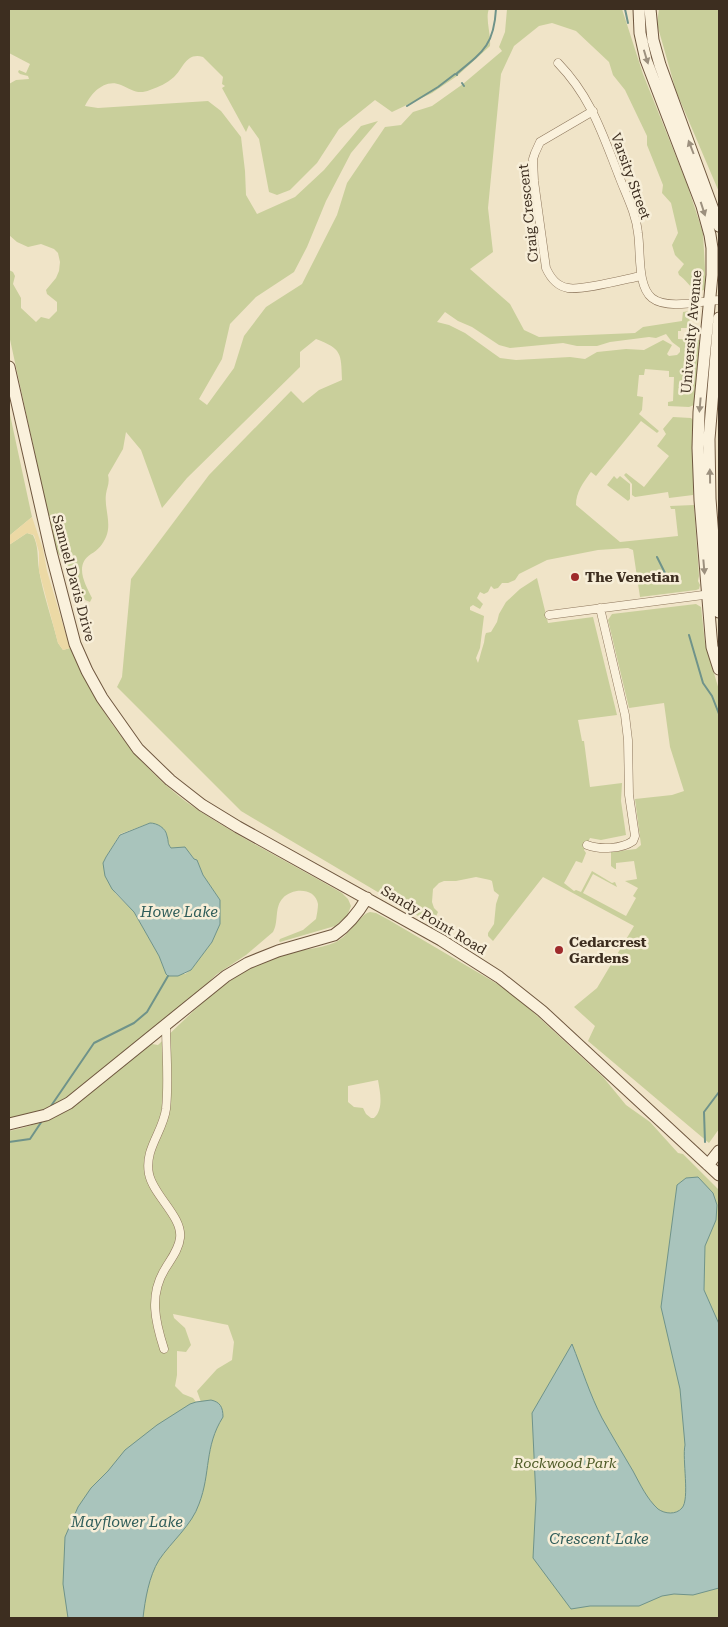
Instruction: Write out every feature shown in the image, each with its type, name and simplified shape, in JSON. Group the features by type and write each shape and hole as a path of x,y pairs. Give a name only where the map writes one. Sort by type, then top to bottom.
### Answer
{"main road":[{"name":"University Avenue","path":"639,9 640,33 646,60 702,206 710,235 714,300 699,412 698,448 700,500 712,594 719,612"},
{"path":"650,9 653,40 660,65 719,226"},
{"name":"University Avenue","path":"719,318 709,439 712,647 719,669"},
{"name":"Samuel Davis Drive","path":"9,367 70,628 87,671 110,711 138,749 158,770 190,798 238,827 367,898"},
{"name":"Sandy Point Road","path":"9,1124 46,1115 69,1102 214,985 248,964 278,950 323,938 342,930 355,917 367,898 441,940 519,992 716,1170"},
{"path":"716,1170 719,1151"}],"street":[{"name":"Varsity Street","path":"558,63 574,79 593,111 633,212 638,232 641,276 646,291 656,301 675,304 714,300"},
{"name":"Craig Crescent","path":"593,111 545,139 537,146 535,152 533,159 534,181 546,268 556,283 571,289 641,276"},
{"path":"549,614 712,594"},
{"path":"587,845 598,848 627,845 633,841 635,836 629,795 628,740 625,715 600,608"},
{"path":"164,1349 155,1318 156,1290 159,1279 177,1250 180,1234 175,1219 150,1178 148,1166 150,1151 166,1110 166,1025"}],"green space":[{"path":"9,9 489,9 490,46 457,76 432,93 392,112 375,100 339,129 317,163 290,190 277,195 269,192 259,139 249,125 246,132 222,88 225,86 222,84 223,77 203,57 197,56 189,59 171,79 163,85 150,90 138,92 115,83 104,85 91,96 85,106 98,108 208,101 221,111 241,137 246,195 257,214 295,197 324,170 361,126 378,121 351,153 326,201 307,247 294,272 256,297 230,324 222,359 199,399 207,405 234,368 244,336 266,307 302,284 337,215 347,183 385,127 401,125 413,112 432,106 463,84 502,51 499,47 505,32 507,9 622,9 643,74 687,184 703,233 706,287 704,290 697,292 679,275 678,272 684,264 675,255 672,245 678,233 671,203 662,193 663,185 647,145 647,136 625,90 613,75 609,62 576,31 552,23 539,26 514,46 501,74 488,208 493,252 470,269 510,304 524,330 539,337 635,333 643,327 682,321 683,312 689,311 690,328 681,328 681,331 678,331 678,339 700,340 694,405 689,407 668,406 668,402 673,401 674,377 669,377 669,371 645,369 644,375 639,375 637,396 643,397 642,410 639,414 659,431 657,433 641,421 596,476 591,472 579,492 576,505 620,542 678,536 675,509 671,509 670,506 694,505 699,589 640,597 633,550 628,548 598,550 547,560 519,574 515,580 502,583 498,588 494,589 491,586 488,592 484,594 480,592 477,598 483,604 480,609 473,605 470,607 470,610 484,616 480,648 476,658 478,663 486,633 491,632 506,602 520,589 537,578 548,623 593,617 617,715 578,720 582,741 584,741 590,787 622,783 621,801 626,835 601,840 590,838 584,850 586,853 582,863 576,861 564,883 574,891 581,892 592,871 612,883 615,882 617,887 593,874 583,893 626,916 636,898 633,896 638,888 625,881 637,879 634,861 616,863 615,869 611,866 611,852 636,849 641,845 635,799 672,795 684,791 670,747 664,703 629,708 608,620 612,614 696,604 701,607 705,643 719,690 719,1129 709,1143 588,1041 595,1026 574,1007 597,988 634,926 543,877 493,941 488,936 488,933 494,924 499,895 494,891 492,881 490,880 476,877 439,883 433,889 432,902 438,912 434,921 430,923 241,811 117,687 122,677 131,579 209,475 291,391 303,403 319,390 342,380 340,358 335,349 316,339 300,352 300,367 187,478 162,508 141,450 126,432 123,449 108,475 109,483 106,499 108,532 100,547 86,558 83,564 82,575 92,598 90,602 85,600 75,587 71,572 56,550 9,335 9,270 15,276 13,284 21,298 21,308 36,322 41,317 49,319 57,311 57,302 47,294 46,290 56,278 60,262 58,253 54,249 41,244 28,247 17,242 9,235 9,84 16,80 29,79 28,76 18,72 19,70 26,73 30,64 9,53","holes":["445,312 458,321 472,327 499,345 510,348 563,343 577,346 597,346 610,342 649,337 656,338 666,334 680,348 680,352 677,355 669,356 667,354 672,345 663,340 644,350 626,349 597,352 585,359 570,357 516,360 500,358 465,333 449,325 437,322"]},
{"path":"659,9 719,9 719,192 676,91 657,24"},
{"path":"9,410 32,517 9,536"},
{"path":"673,417 691,418 693,420 693,495 669,498 668,492 635,497 632,495 632,484 624,475 626,473 644,487 669,456 657,446 666,434 663,429"},
{"path":"614,476 617,479 620,476 630,484 630,499 628,501 607,485"},
{"path":"27,533 33,535 37,548 43,588 58,643 63,650 70,648 81,672 108,718 141,760 159,779 179,796 218,823 342,893 348,899 351,906 347,916 335,926 280,942 280,939 303,930 316,919 318,904 313,894 297,891 287,895 278,906 273,932 246,955 217,974 194,996 88,1084 58,1104 40,1112 9,1121 9,545","holes":["150,823 165,831 171,848 185,849 197,860 203,875 220,900 220,924 212,942 191,970 185,974 166,974 159,956 134,912 115,893 103,863 120,834"]},
{"name":"Rockwood Park","path":"370,912 376,913 506,989 603,1077 626,1105 650,1122 678,1153 683,1154 719,1190 719,1618 9,1618 9,1131 48,1119 80,1100 141,1050 152,1044 158,1045 214,993 245,971 280,955 323,947 336,942 346,935","holes":["378,1080 380,1105 377,1114 374,1118 371,1118 363,1108 354,1107 348,1102 348,1086","173,1314 228,1325 234,1342 232,1360 217,1369 197,1391 201,1402 196,1402 193,1398 183,1394 175,1386 177,1351 186,1352 191,1345 185,1328 174,1318"]}],"sand":[{"path":"32,517 43,549 47,571 70,648 63,650 58,643 39,571 39,552 34,535 27,533 9,545 9,536"}],"water":[{"name":"Howe Lake","path":"150,823 163,828 171,848 185,847 194,859 197,860 203,875 220,900 220,924 212,942 191,970 178,976 168,976 166,974 159,956 134,912 112,889 105,876 103,863 120,835"},
{"name":"Crescent Lake","path":"698,1177 713,1193 717,1205 716,1220 705,1246 704,1290 719,1324 719,1588 693,1595 674,1594 662,1596 639,1606 590,1606 571,1609 533,1558 536,1499 532,1413 572,1344 602,1418 647,1496 658,1509 664,1512 674,1513 682,1508 686,1488 685,1445 680,1389 661,1307 677,1185 686,1178"},
{"name":"Mayflower Lake","path":"211,1400 220,1405 223,1417 217,1428 210,1450 203,1493 196,1512 156,1566 148,1588 143,1618 68,1618 63,1584 65,1537 78,1507 91,1488 125,1450 157,1425 190,1404"}],"waterway":[{"path":"457,75 480,53 490,40 496,9"},
{"path":"625,9 628,23"},
{"path":"407,106 455,74"},
{"path":"657,557 666,575"},
{"path":"689,635 703,683 712,696 719,714"},
{"path":"51,1106 94,1043 134,1023 147,1012 168,976"},
{"path":"705,1142 704,1112 719,1092"},
{"path":"9,1142 30,1139 42,1121"}],"place":[{"name":"The Venetian","path":"575,577"},
{"name":"Cedarcrest Gardens","path":"559,950"}]}
